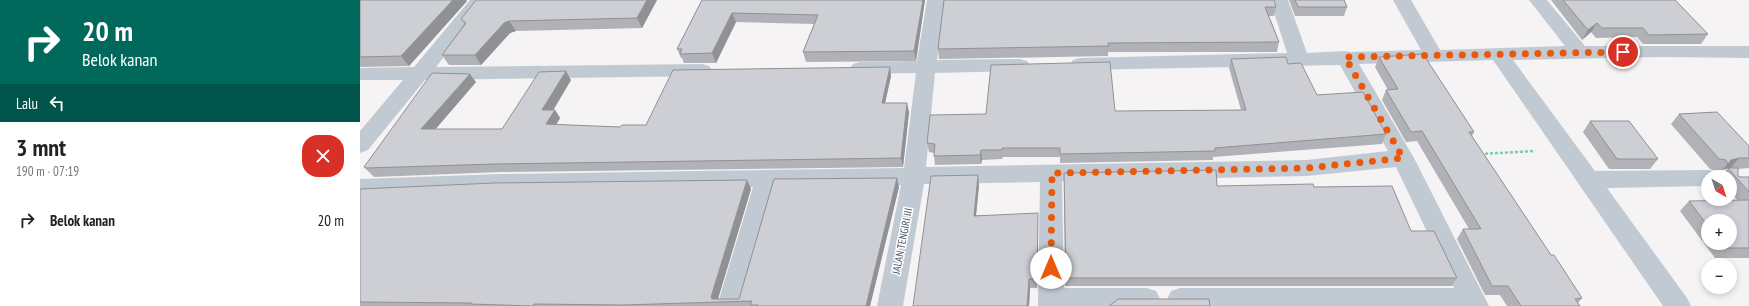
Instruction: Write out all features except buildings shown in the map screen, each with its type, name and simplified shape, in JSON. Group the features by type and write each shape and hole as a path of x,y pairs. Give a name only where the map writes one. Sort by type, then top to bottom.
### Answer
{"street":[{"path":"360,145 479,0"},
{"name":"JALAN TENGIRI III","path":"890,306 914,176 926,68 936,0"},
{"path":"1279,0 1300,59"},
{"path":"1402,0 1434,56"},
{"path":"1538,0 1580,52"},
{"path":"1708,36 1724,51"},
{"path":"1061,64 1434,56 1498,53 1749,52"},
{"path":"1498,53 1678,306"},
{"path":"1052,173 1051,303 1474,302 1403,158 1345,57"},
{"path":"839,68 926,68 1037,65"},
{"path":"360,74 721,70"},
{"path":"360,188 500,182 1307,168 1403,158"},
{"path":"730,306 767,178"},
{"path":"1588,180 1701,178"}],"path":[{"path":"1473,154 1566,149"}],"route":[{"path":"1051,268 1052,173 1307,168 1403,158 1345,57 1397,57 1498,53 1623,52"}]}
